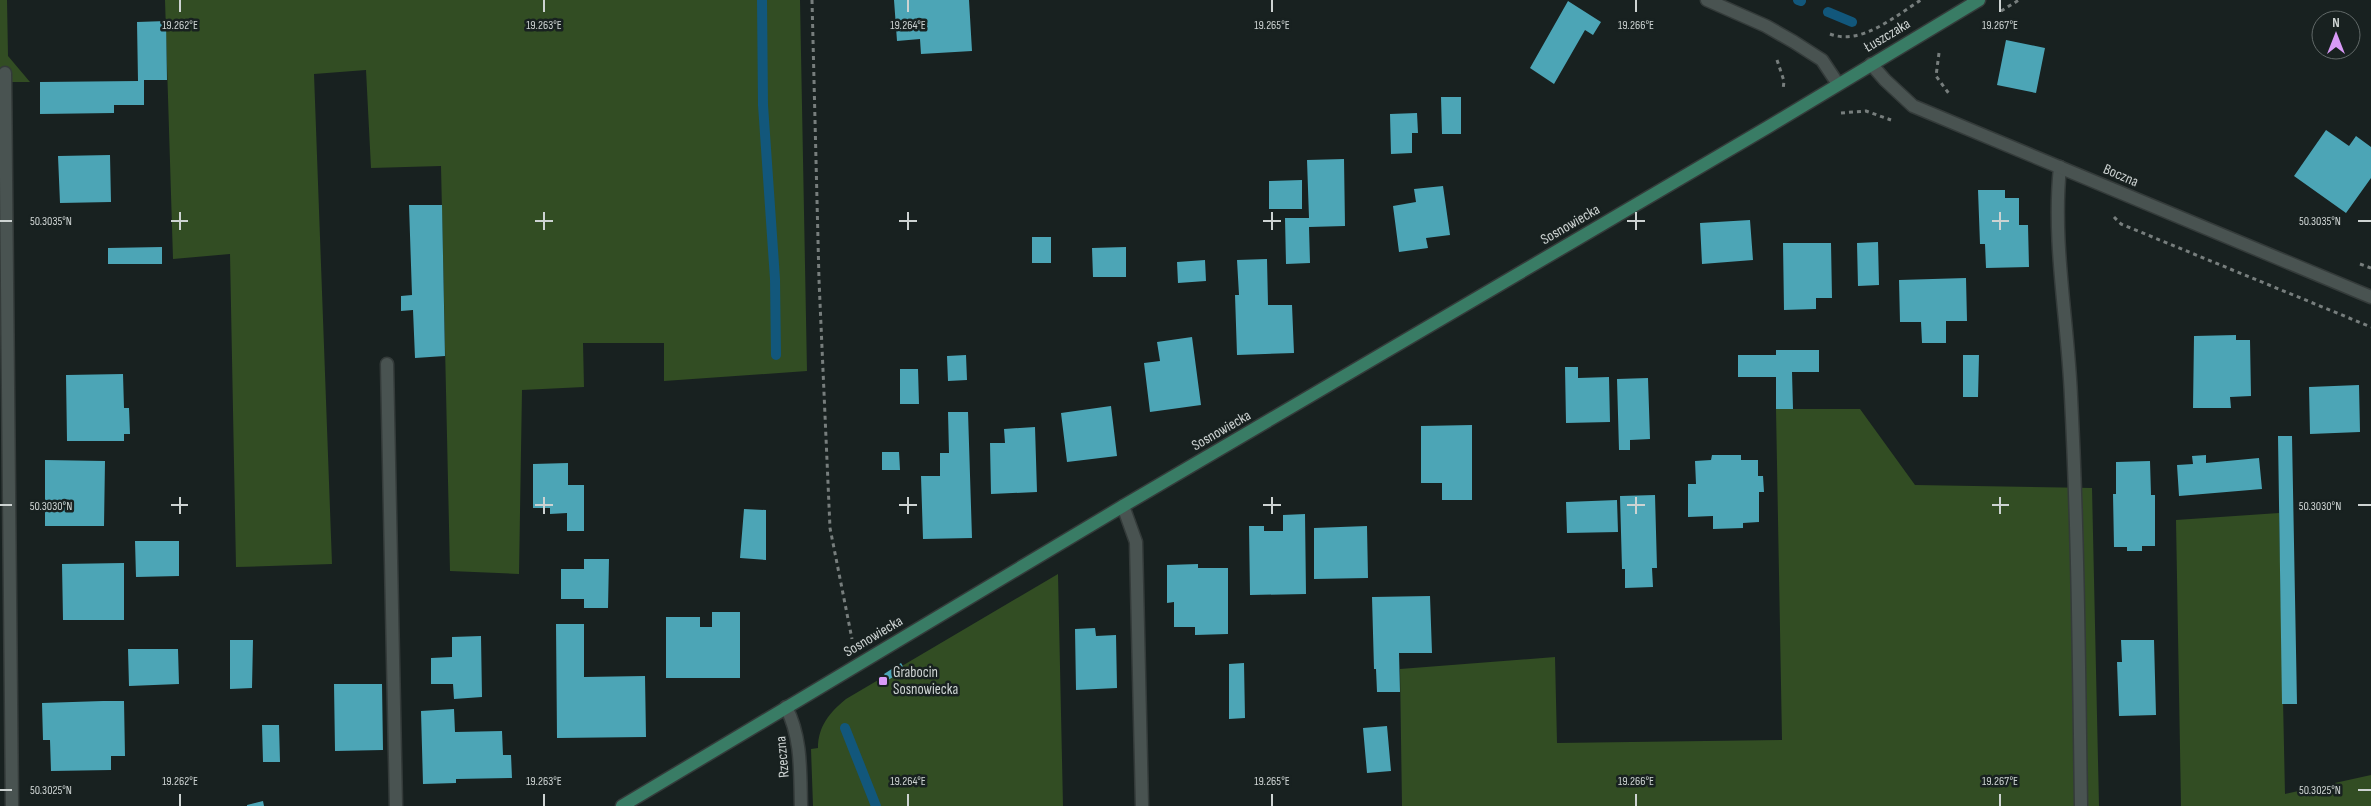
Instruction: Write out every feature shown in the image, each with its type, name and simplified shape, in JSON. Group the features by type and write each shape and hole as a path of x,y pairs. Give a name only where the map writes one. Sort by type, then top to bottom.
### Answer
{"street":[{"path":"1707,0 1766,26 1822,60 1838,84"},
{"name":"Łuszczaka","path":"1838,84 1979,0"},
{"name":"Boczna","path":"1871,64 1912,106 2371,297"},
{"path":"5,73 12,806"},
{"name":"Sosnowiecka","path":"622,806 1124,506 1838,84"},
{"path":"2060,167 2057,192 2059,238 2070,356 2078,578 2081,806"},
{"path":"386,364 396,806"},
{"path":"1124,506 1136,542 1142,806"},
{"name":"Rzeczna","path":"786,707 794,722 797,736 801,806"}],"path":[{"path":"812,0 819,280 830,528 858,664"},
{"path":"1822,31 1839,38 1860,36 1921,0"},
{"path":"1997,13 2019,0"},
{"path":"1766,26 1784,81 1783,91 1776,95"},
{"path":"1939,51 1936,76 1952,97"}],"green space":[{"path":"0,0 7,0 8,56 30,82 0,82"},
{"path":"165,0 800,0 807,371 664,381 664,343 583,343 584,387 522,390 519,574 450,571 441,166 371,168 366,70 314,74 332,564 236,567 230,254 173,259"},
{"path":"1776,409 1860,409 1915,485 2092,488 2099,806 1402,806 1400,669 1555,657 1557,743 1782,740"},
{"path":"2279,513 2285,794 2371,775 2371,806 2181,806 2176,520"},
{"path":"1058,574 1063,806 813,806 811,749 818,748 820,733 826,720 840,704"}],"building":[{"path":"894,0 969,0 972,51 921,54 920,39 897,41"},
{"path":"1568,1 1601,22 1593,35 1585,30 1554,84 1530,68"},
{"path":"166,21 167,80 144,80 144,105 114,105 114,113 40,114 40,82 138,81 137,22"},
{"path":"2006,40 2045,48 2036,93 1997,85"},
{"path":"1441,97 1461,97 1461,134 1442,134"},
{"path":"1417,113 1418,133 1412,133 1412,153 1391,154 1390,114"},
{"path":"2326,130 2349,146 2356,136 2371,147 2371,178 2346,213 2294,176"},
{"path":"110,155 111,202 60,203 58,156"},
{"path":"1344,159 1345,226 1309,227 1310,263 1286,264 1285,218 1309,218 1307,160"},
{"path":"1302,180 1302,209 1269,209 1269,181"},
{"path":"1443,186 1450,235 1426,238 1428,248 1399,252 1393,206 1416,202 1414,189"},
{"path":"1978,190 2005,190 2005,198 2019,198 2019,225 2028,225 2029,267 1986,268 1985,244 1980,244"},
{"path":"409,205 442,205 445,356 415,358 413,310 401,311 401,296 412,295"},
{"path":"1750,220 1753,260 1702,264 1700,223"},
{"path":"1032,237 1051,237 1051,263 1032,263"},
{"path":"1878,242 1879,285 1858,286 1857,243"},
{"path":"1783,243 1831,243 1832,298 1816,298 1816,309 1784,310"},
{"path":"162,247 162,264 108,264 108,248"},
{"path":"1126,247 1126,277 1093,277 1092,248"},
{"path":"1267,259 1268,305 1292,305 1294,353 1237,355 1235,295 1239,295 1237,260"},
{"path":"1205,260 1206,281 1178,283 1177,262"},
{"path":"1966,278 1967,321 1946,321 1946,343 1922,343 1921,322 1900,322 1899,280"},
{"path":"2236,335 2236,340 2250,340 2251,396 2230,397 2231,408 2193,408 2194,336"},
{"path":"1192,337 1201,405 1150,412 1144,363 1160,361 1157,342"},
{"path":"1776,350 1819,350 1819,372 1792,372 1793,409 1776,409 1776,377 1738,377 1738,355 1776,355"},
{"path":"966,355 967,380 948,381 947,356"},
{"path":"1963,355 1979,355 1978,397 1963,397"},
{"path":"1565,367 1578,367 1578,378 1609,377 1610,422 1566,423"},
{"path":"900,369 918,369 919,404 900,404"},
{"path":"123,374 124,408 129,408 130,434 124,434 124,441 67,441 66,375"},
{"path":"1648,378 1650,439 1630,440 1630,450 1619,450 1617,379"},
{"path":"2359,385 2360,432 2310,434 2309,387"},
{"path":"1111,406 1117,456 1067,462 1061,413"},
{"path":"948,412 968,412 972,538 923,539 921,476 940,476 940,453 949,453"},
{"path":"1472,425 1472,500 1442,500 1442,483 1421,483 1421,426"},
{"path":"1035,427 1037,492 991,494 990,443 1005,443 1004,429"},
{"path":"2278,436 2292,436 2297,704 2282,704"},
{"path":"882,452 899,452 900,470 882,470"},
{"path":"1712,455 1741,455 1741,460 1758,460 1758,476 1763,476 1764,492 1759,492 1759,522 1743,523 1743,528 1713,529 1713,516 1688,517 1688,484 1696,484 1695,461 1711,460"},
{"path":"2206,455 2206,463 2259,458 2262,489 2179,496 2177,465 2193,464 2192,456"},
{"path":"45,460 105,461 104,526 45,526"},
{"path":"2150,461 2151,495 2155,495 2155,546 2142,546 2142,551 2127,551 2127,547 2114,547 2113,494 2116,494 2116,462"},
{"path":"568,463 568,485 584,485 584,531 567,531 567,513 550,514 550,508 533,508 533,464"},
{"path":"1655,495 1657,568 1652,568 1653,587 1625,588 1625,569 1622,569 1620,496"},
{"path":"1617,500 1618,532 1567,533 1566,502"},
{"path":"744,509 766,510 766,560 740,558"},
{"path":"1305,514 1306,594 1250,595 1249,526 1264,526 1264,531 1283,531 1283,515"},
{"path":"1367,526 1368,578 1314,579 1314,528"},
{"path":"135,541 179,541 179,576 136,577"},
{"path":"584,559 609,559 608,608 584,608 584,599 561,599 561,569 584,569"},
{"path":"124,563 124,620 63,620 62,564"},
{"path":"1198,564 1198,568 1228,568 1228,634 1195,635 1195,627 1174,627 1174,602 1167,603 1167,565"},
{"path":"1430,596 1432,653 1399,653 1400,692 1377,692 1376,669 1374,669 1372,597"},
{"path":"712,612 740,612 740,678 666,678 666,617 700,617 700,627 712,627"},
{"path":"556,624 584,624 584,677 645,676 646,737 557,738"},
{"path":"1095,628 1096,636 1116,635 1117,688 1076,690 1075,629"},
{"path":"481,636 482,697 454,699 453,684 431,684 431,658 452,657 452,637"},
{"path":"230,640 253,640 252,688 230,689"},
{"path":"2121,640 2154,640 2156,715 2119,716 2117,662 2122,662"},
{"path":"128,649 178,649 179,684 129,686"},
{"path":"901,663 905,670 888,680 884,674"},
{"path":"1244,663 1245,718 1229,719 1229,664"},
{"path":"334,684 382,684 383,750 335,751"},
{"path":"124,701 125,756 111,756 111,770 51,771 50,740 43,740 42,703"},
{"path":"454,709 455,732 502,731 503,755 511,755 512,778 456,779 456,783 423,784 421,711"},
{"path":"262,725 279,725 280,762 263,762"},
{"path":"1387,726 1391,771 1367,773 1363,728"},
{"path":"263,801 264,806 247,806 247,805"}],"waterway":[{"path":"762,0 763,105 775,279 776,355"},
{"path":"1828,12 1852,22"},
{"path":"845,728 876,806"}],"place":[{"name":"Grabocin Sosnowiecka","path":"883,681"}]}
